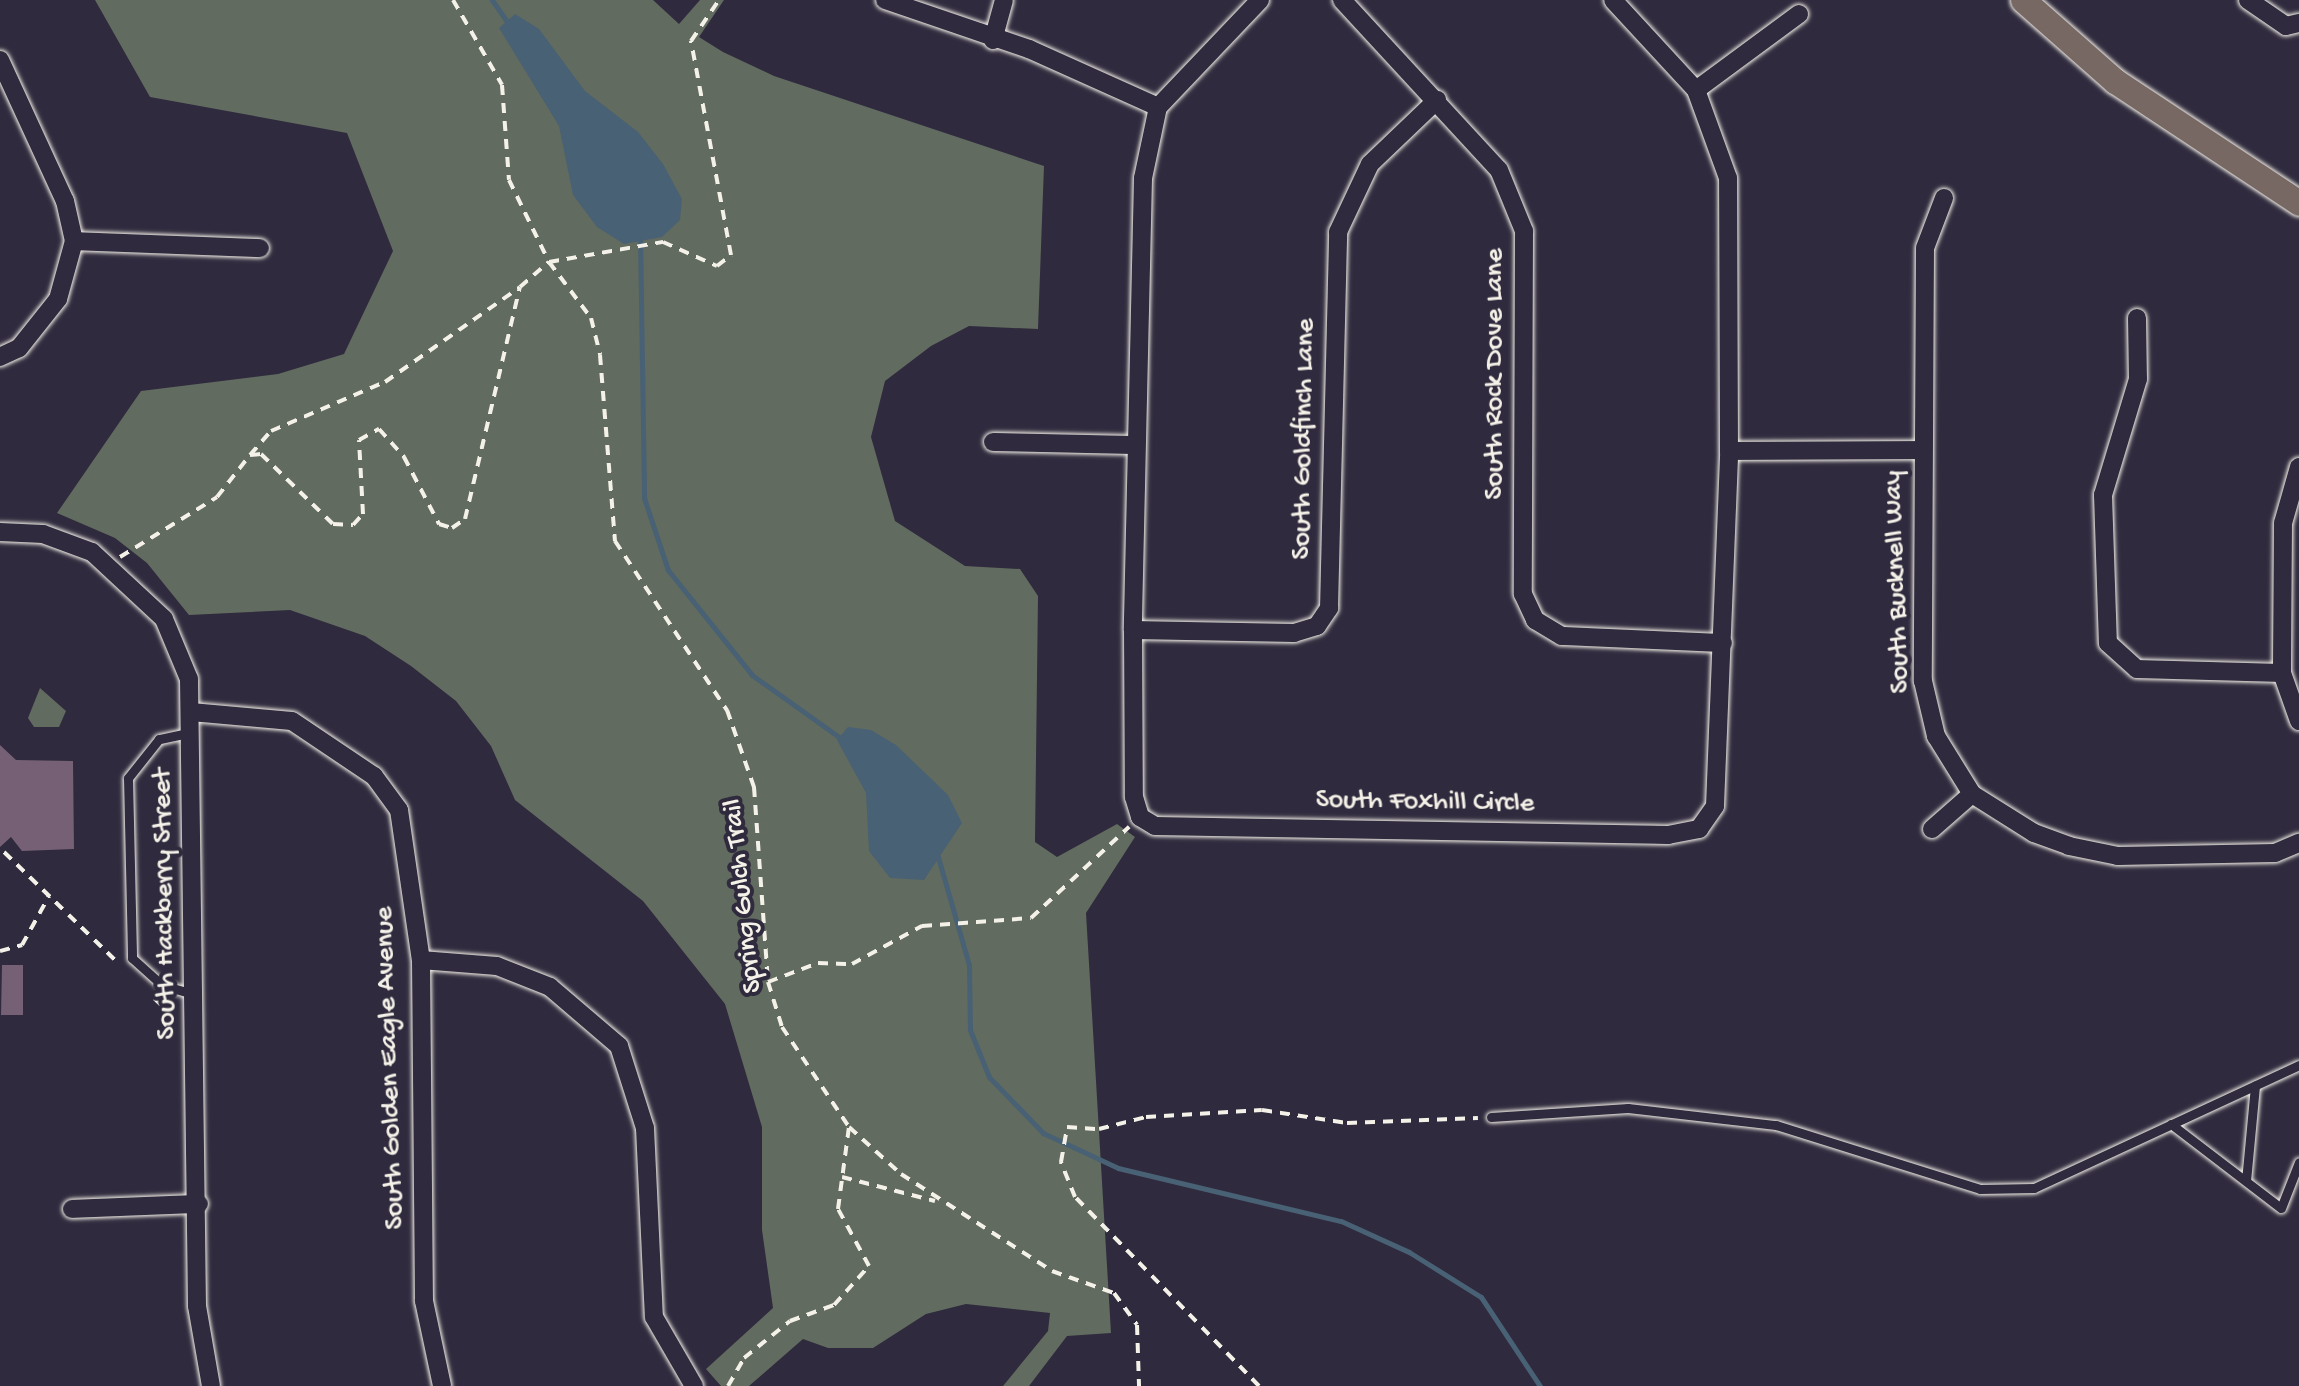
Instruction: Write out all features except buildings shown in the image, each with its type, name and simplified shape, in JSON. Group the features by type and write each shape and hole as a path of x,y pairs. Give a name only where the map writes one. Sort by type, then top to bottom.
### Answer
{"main road":[{"path":"2022,0 2115,81 2299,203"}],"street":[{"path":"885,0 1158,106"},
{"path":"994,40 1004,0"},
{"path":"1140,817 1134,797 1133,630 1143,178 1158,106 1260,0"},
{"name":"South Rock Dove Lane","path":"1342,0 1500,170 1524,231 1524,594 1535,620 1562,636 1723,643"},
{"name":"South Foxhill Circle","path":"1140,817 1174,826 1668,834 1700,829 1716,806 1729,451 1728,178 1696,90 1613,0"},
{"path":"2248,0 2286,26 2299,23"},
{"path":"1696,90 1799,14"},
{"path":"0,60 65,201 74,241 58,300 19,348 0,356"},
{"name":"South Goldfinch Lane","path":"1133,630 1294,633 1317,626 1329,608 1338,232 1370,164 1437,100"},
{"name":"South Bucknell Way","path":"1944,198 1925,248 1924,681 1936,736 1972,794 2034,833 2118,856 2275,853 2299,843"},
{"path":"74,241 260,248"},
{"path":"2138,318 2138,378 2103,495 2108,643 2137,669 2282,673"},
{"path":"993,442 1135,445"},
{"path":"1729,451 1922,450"},
{"path":"2299,467 2282,524 2282,673 2299,722"},
{"name":"South Hackberry Street","path":"0,532 43,534 108,564 164,618 189,679 199,1204 197,1306 211,1386"},
{"name":"South Golden Eagle Avenue","path":"191,712 292,722 374,776 399,810 409,848 421,960 424,1301 442,1386"},
{"path":"1932,830 1972,794"},
{"path":"421,960 497,966 550,987 619,1046 645,1128 654,1317 694,1386"},
{"path":"72,1209 199,1204"}],"lane":[{"path":"191,732 159,739 128,778 132,958 173,992 196,995"},
{"path":"1492,1117 1628,1108 1776,1125 1980,1189 2034,1188 2299,1064"},
{"path":"2246,1181 2255,1085"},
{"path":"2171,1124 2281,1208 2299,1162"}],"path":[{"name":"Spring Gulch Trail","path":"453,0 502,85 509,180 549,262 591,318 600,355 615,540 728,710 754,787 768,982 782,1027 850,1126 939,1202 1052,1271 1114,1293 1137,1325 1138,1386"},
{"path":"108,564 218,496 271,430 384,382 520,288 549,262 653,243 717,266 731,255 690,41 719,0"},
{"path":"250,455 261,454 333,524 353,525 363,514 358,440 379,429 404,457 439,524 452,528 465,520 520,288"},
{"path":"768,982 818,963 852,964 922,926 1031,918 1140,817"},
{"path":"4,852 129,974"},
{"path":"0,951 22,945 49,896"},
{"path":"142,986 196,1038"},
{"path":"1259,1386 1075,1196 1062,1155 1067,1131 1146,1117 1262,1110 1347,1123 1492,1117"},
{"path":"728,1386 744,1358 790,1321 834,1306 870,1266 838,1209 850,1126"},
{"path":"842,1177 939,1202"}],"green space":[{"path":"95,0 653,0 679,24 700,0 724,0 699,37 723,52 774,76 1044,166 1038,329 969,326 931,346 885,381 871,437 895,521 965,566 1020,569 1038,596 1035,842 1057,857 1117,824 1135,837 1086,913 1111,1333 1067,1336 1029,1386 1003,1386 1048,1331 1050,1313 966,1304 926,1314 873,1348 828,1348 803,1339 749,1386 721,1386 706,1369 773,1308 762,1230 762,1127 725,1004 643,901 515,800 491,746 456,701 411,666 365,636 290,610 189,615 147,563 115,538 57,513 141,391 278,374 344,354 393,251 347,133 150,97"},
{"path":"40,688 66,711 59,727 34,727 28,718"}],"water":[{"path":"515,14 539,29 585,91 638,132 663,164 682,199 680,220 662,237 624,244 597,227 573,195 559,126 499,28"},
{"path":"848,727 871,730 896,745 948,795 962,823 924,880 890,878 869,851 866,793 837,740"}],"waterway":[{"path":"492,0 510,26"},
{"path":"640,237 644,498 668,570 752,675 843,740"},
{"path":"938,857 969,965 970,1030 989,1077 1043,1133 1118,1168 1341,1221 1409,1252 1481,1297 1540,1386"}]}
